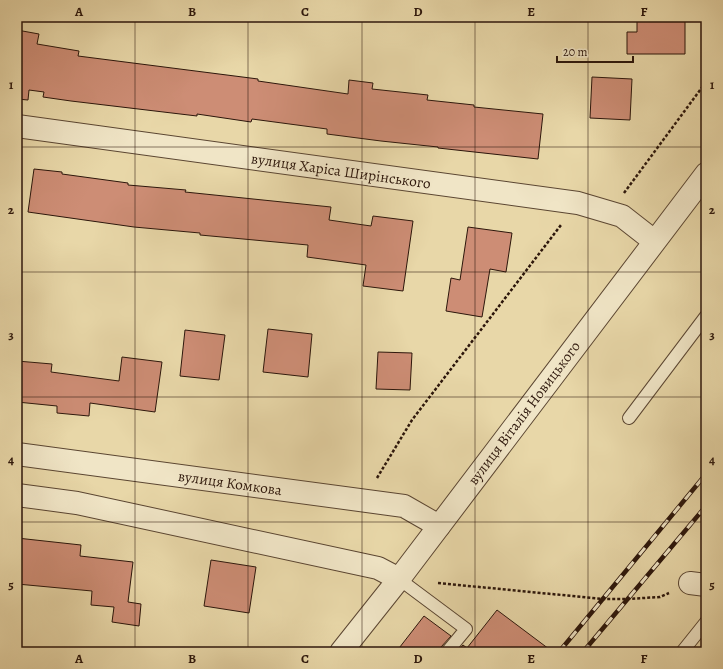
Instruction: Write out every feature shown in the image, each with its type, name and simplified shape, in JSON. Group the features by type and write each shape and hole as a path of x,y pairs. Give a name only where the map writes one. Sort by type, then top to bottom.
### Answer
{"street":[{"name":"вулиця Харіса Ширінського","path":"17,126 578,203 622,216 654,241"},
{"name":"вулиця Віталія Новицького","path":"341,652 399,579 706,174"},
{"name":"вулиця Комкова","path":"17,454 404,506 439,526"},
{"path":"17,495 77,503 378,568 399,579"}],"lane":[{"path":"629,418 706,316"},
{"path":"399,579 466,629 447,652"},
{"path":"682,652 706,622"}],"path":[{"path":"610,212 706,82"},
{"path":"364,501 412,420 578,203"},
{"path":"399,579 603,599 660,597 698,584"}],"building":[{"path":"637,17 685,17 685,54 627,54 627,32 637,32"},
{"path":"17,30 39,34 37,44 79,51 78,56 258,79 258,81 348,94 349,80 373,83 372,89 428,95 427,100 474,105 474,107 543,114 538,159 327,134 327,129 252,119 251,122 197,114 197,116 71,101 43,97 44,92 29,90 28,100 17,99"},
{"path":"592,77 632,79 630,120 590,118"},
{"path":"34,169 128,183 128,185 186,190 185,192 331,207 329,220 371,226 373,216 413,221 403,291 363,286 366,265 307,257 308,245 200,235 200,233 134,227 28,212"},
{"path":"468,227 512,233 506,272 490,269 482,317 446,311 451,278 460,280"},
{"path":"268,329 312,334 308,377 263,372"},
{"path":"185,330 225,335 219,380 180,376"},
{"path":"378,352 412,353 410,390 376,389"},
{"path":"122,357 162,362 155,412 90,403 89,416 57,413 57,406 17,402 17,361 52,364 51,372 119,381"},
{"path":"17,538 81,545 80,556 133,562 128,602 141,604 139,626 112,622 114,607 91,605 92,591 17,584"},
{"path":"211,560 256,567 249,613 204,606"},
{"path":"497,610 553,652 457,652 463,645 467,648"},
{"path":"424,616 451,636 441,647 440,652 396,652"}],"railway":[{"path":"559,652 706,474"},
{"path":"583,652 706,506"}]}
